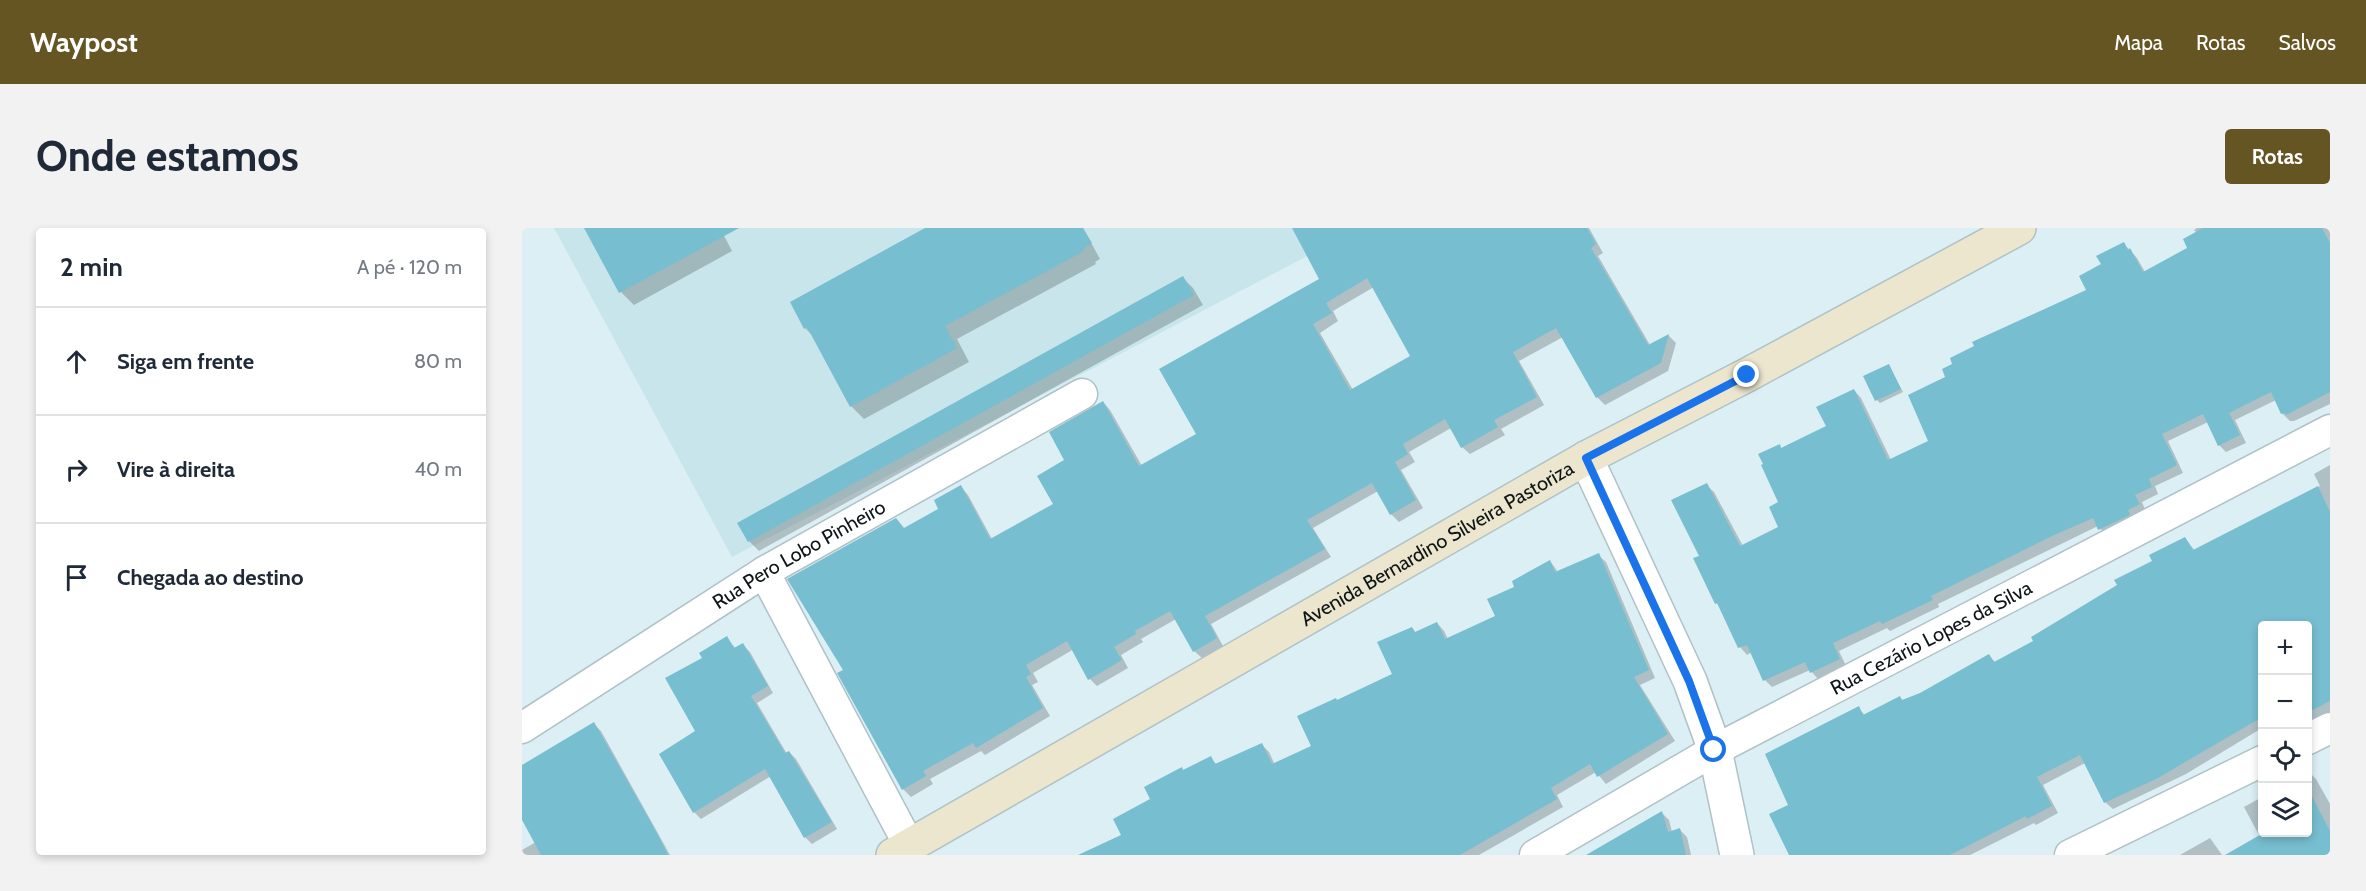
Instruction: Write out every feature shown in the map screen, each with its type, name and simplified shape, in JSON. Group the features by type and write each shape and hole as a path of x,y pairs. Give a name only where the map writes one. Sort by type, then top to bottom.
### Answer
{"main road":[{"name":"Avenida Bernardino Silveira Pastoriza","path":"901,850 1586,458 1747,375 2019,228"}],"street":[{"name":"Rua Pero Lobo Pinheiro","path":"522,728 764,572 1082,394"},
{"name":"Rua Cezário Lopes da Silva","path":"1535,855 1714,750 2330,430"},
{"path":"1586,458 1689,681 1714,750 1737,855"},
{"path":"764,572 901,850"},
{"path":"2070,855 2258,763"}],"shaded area":[{"path":"554,228 1361,228 732,557"}],"building":[{"path":"584,228 739,228 619,293"},
{"path":"925,228 1083,228 1092,243 1083,249 1084,251 945,326 957,348 850,407 807,327 804,329 790,302"},
{"path":"1292,228 1587,228 1596,244 1591,248 1648,345 1669,334 1661,363 1596,398 1556,328 1513,352 1537,397 1494,420 1498,427 1461,448 1445,419 1403,444 1408,454 1395,462 1416,500 1390,515 1372,483 1307,520 1325,549 1205,616 1217,638 1193,652 1170,611 1135,631 1136,634 1114,647 1122,660 1088,680 1067,641 1026,665 1031,674 1026,677 1043,708 976,748 973,743 923,771 926,776 902,790 837,673 843,670 787,579 896,518 904,528 938,509 934,500 961,485 990,539 1053,504 1037,476 1064,460 1049,432 1103,401 1139,466 1196,434 1159,369 1319,279","holes":["1367,278 1410,356 1350,390 1313,324 1332,313 1326,303"]},
{"path":"2203,228 2322,228 2330,243 2330,392 2286,415 2281,414 2271,392 2229,413 2240,435 2218,446 2203,414 2162,434 2177,465 2149,479 2152,487 2135,495 2140,504 2128,510 2130,515 2098,530 2093,518 2052,536 1931,596 1933,600 1882,624 1880,621 1833,643 1840,659 1810,673 1805,662 1763,681 1747,645 1738,648 1717,603 1715,604 1693,558 1699,556 1671,500 1707,483 1740,546 1778,527 1769,507 1778,502 1758,454 1780,444 1781,448 1826,426 1816,407 1854,389 1888,460 1928,441 1908,395 1945,377 1942,369 1952,364 1950,358 1974,346 1972,342 2086,290 2079,276 2101,264 2096,256 2124,242 2128,250 2130,248 2143,272 2187,248 2183,239"},
{"path":"1183,276 1194,295 748,542 737,523"},
{"path":"1889,364 1901,389 1875,401 1863,376"},
{"path":"2318,486 2330,512 2330,701 2312,710 2312,621 2258,621 2258,719 2158,778 2104,803 2080,755 2037,777 2052,806 2027,819 2026,816 1950,855 1789,855 1769,814 1788,805 1765,754 1859,706 1863,715 1900,696 1902,700 1920,693 1989,654 1994,662 2033,641 2031,637 2117,585 2114,580 2152,561 2149,555 2185,537 2193,550"},
{"path":"1599,553 1649,670 1634,677 1668,734 1597,777 1590,764 1551,788 1557,799 1460,855 1078,855 1121,835 1113,819 1150,799 1144,787 1182,767 1183,770 1211,756 1215,764 1262,743 1272,764 1311,746 1297,716 1392,674 1377,642 1412,627 1415,632 1437,622 1445,639 1495,616 1487,599 1514,587 1512,581 1550,560 1555,572"},
{"path":"727,636 734,648 743,643 768,686 751,696 785,753 789,751 832,822 804,838 765,769 693,813 659,754 695,731 665,678 702,658 699,653"},
{"path":"594,722 668,855 541,855 522,820 522,765"},
{"path":"2312,797 2330,831 2330,855 2225,855 2258,836 2312,837"},
{"path":"1662,811 1668,832 1680,828 1686,855 1586,855"}],"route":[{"path":"1714,750 1689,681 1606,497 1586,458 1747,375"}]}
